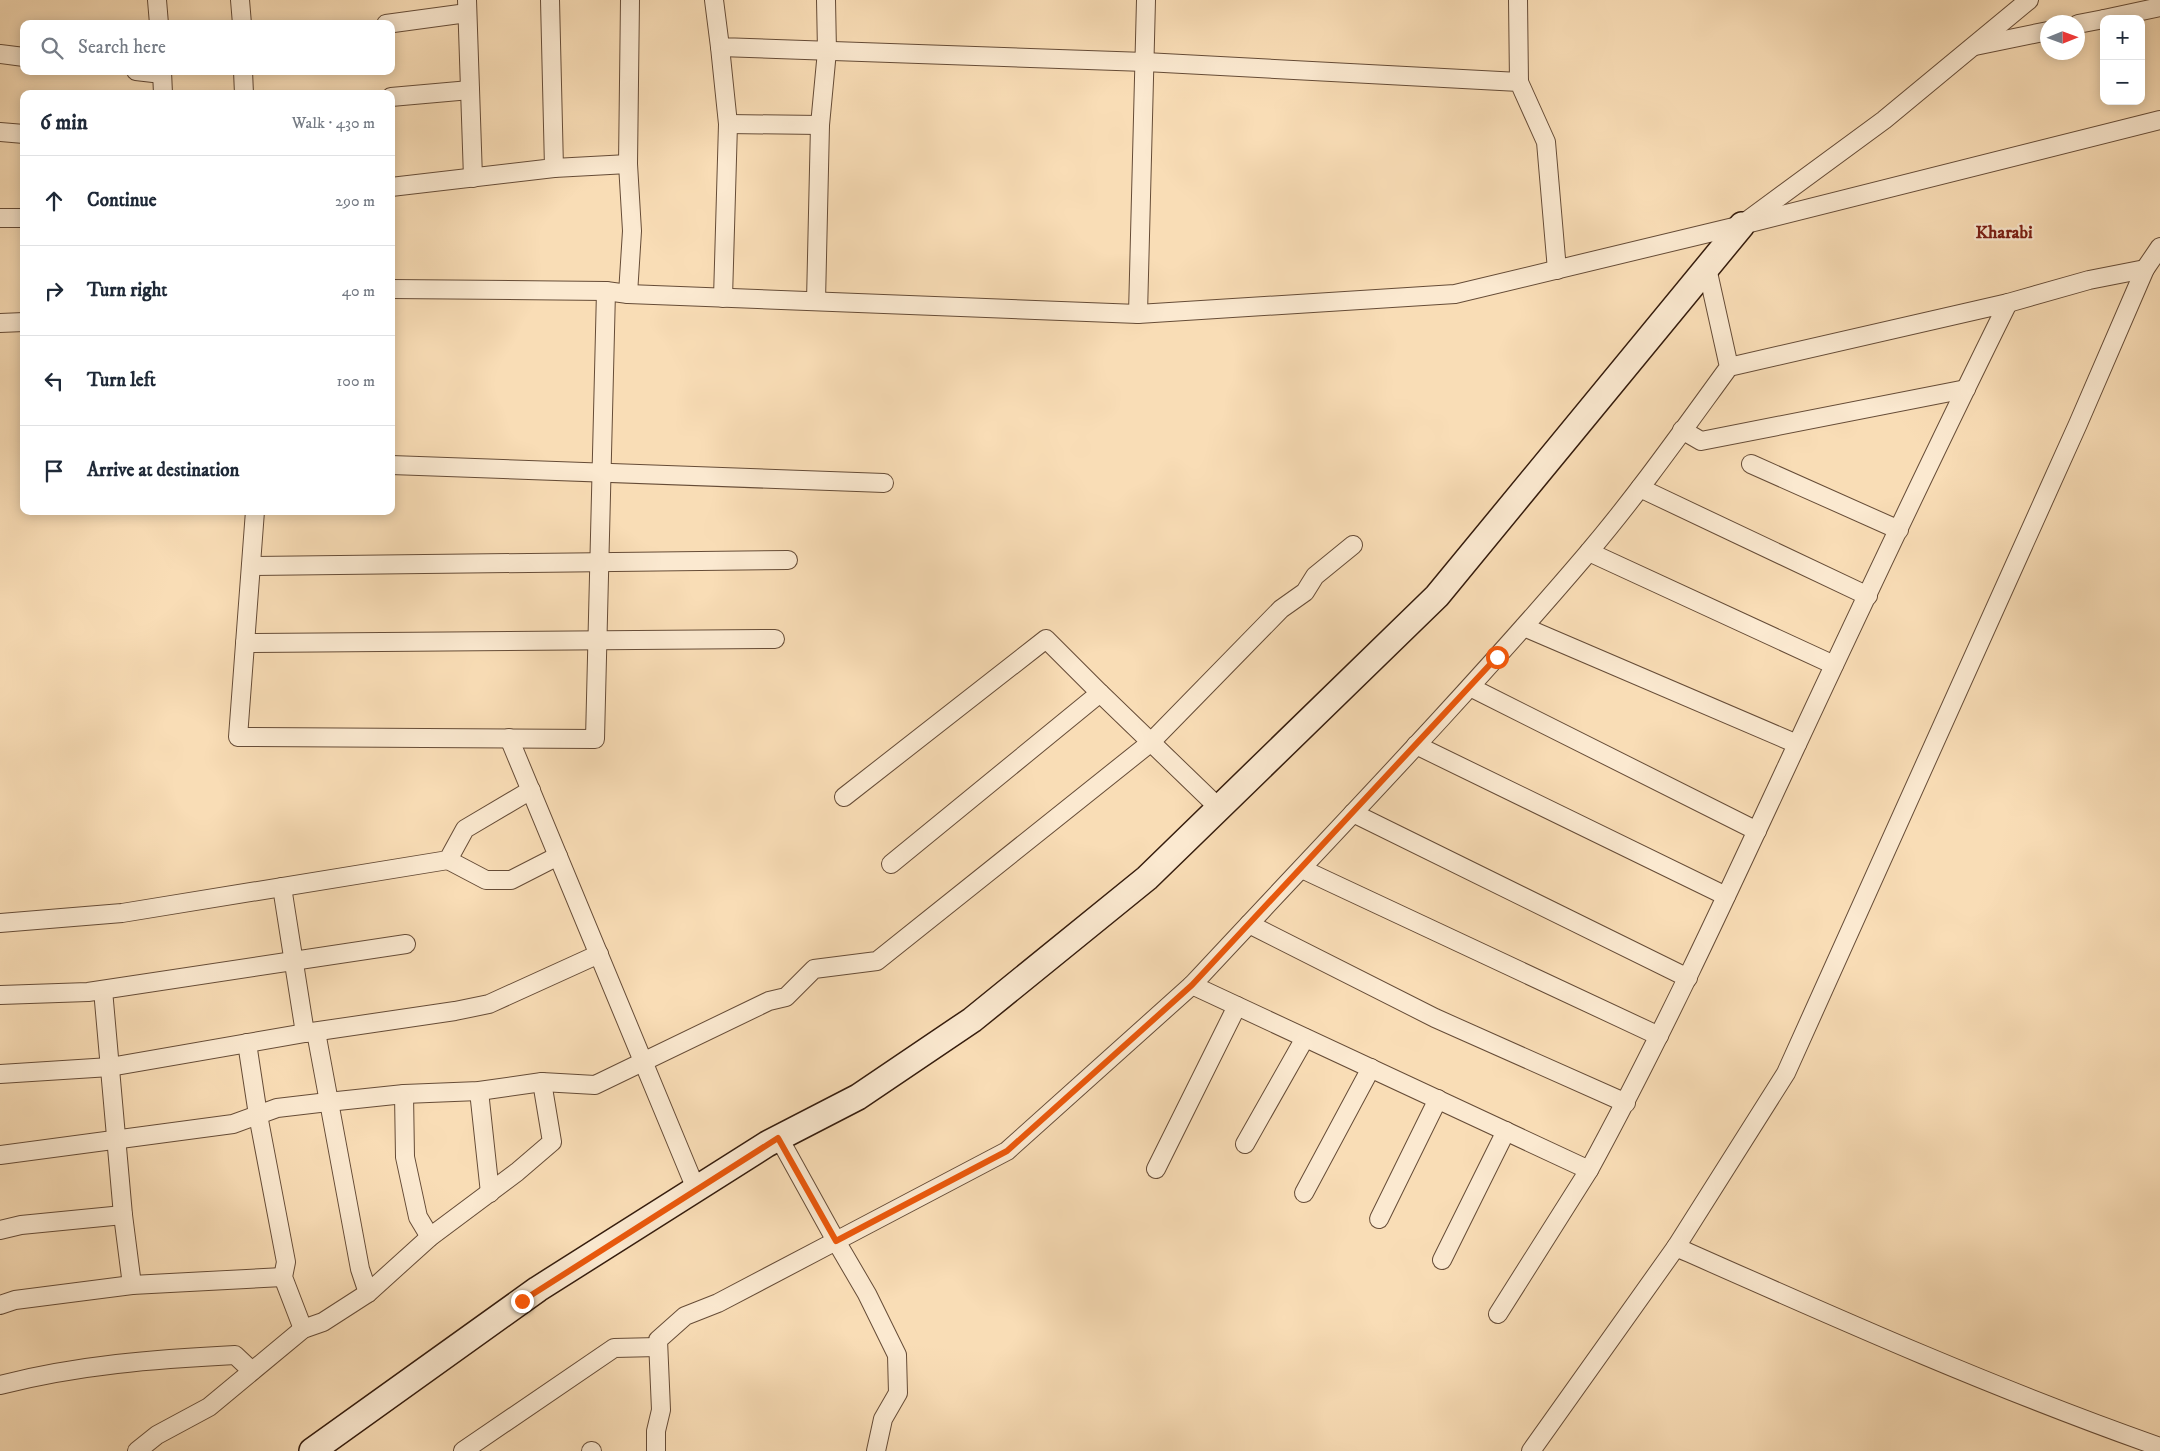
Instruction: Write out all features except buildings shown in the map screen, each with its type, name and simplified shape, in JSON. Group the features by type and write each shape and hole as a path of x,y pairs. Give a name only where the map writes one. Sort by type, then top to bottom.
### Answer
{"street":[{"path":"157,0 159,20"},
{"path":"240,0 242,20"},
{"path":"550,0 554,168"},
{"path":"628,294 632,231 628,164 630,0"},
{"path":"714,0 728,124 723,298"},
{"path":"816,301 820,125 827,51 826,0"},
{"path":"1138,314 1146,0"},
{"path":"1518,0 1519,82 1546,142 1558,270"},
{"path":"317,1449 538,1289 778,1138 858,1097 972,1020 1147,878 1437,596 1742,225 1884,120 2029,0"},
{"path":"395,22 467,7 473,178"},
{"path":"2123,15 2160,7"},
{"path":"2085,23 2100,20"},
{"path":"1973,46 2040,33"},
{"path":"720,48 1145,62 1519,82"},
{"path":"0,54 20,56"},
{"path":"162,75 163,90"},
{"path":"243,75 244,90"},
{"path":"395,97 470,90"},
{"path":"395,289 606,291 628,294 1138,314 1455,294 1742,225 2160,120"},
{"path":"728,124 820,125"},
{"path":"0,132 20,134"},
{"path":"395,187 554,168 628,164"},
{"path":"0,218 20,218"},
{"path":"1531,1451 1676,1247 1786,1073 2074,433 2145,269 2160,247"},
{"path":"1707,268 1729,367"},
{"path":"656,1451 656,1431 661,1410 658,1340 685,1316 718,1304 1007,1151 1192,985 1302,869 1524,627 1640,488 1729,367 2008,304 2089,280 2145,269"},
{"path":"255,515 238,737 594,739 606,291"},
{"path":"1498,1314 1589,1170 1626,1103 1688,978 1834,665 2008,304"},
{"path":"0,323 20,322"},
{"path":"1682,430 1700,441 1966,389"},
{"path":"1751,464 1899,530"},
{"path":"395,465 884,483"},
{"path":"1640,488 1868,596"},
{"path":"0,1155 233,1124 277,1108 328,1102 404,1094 478,1091 542,1082 596,1085 769,1000 786,997 814,969 877,961 1150,743 1282,609 1305,592 1315,576 1353,545"},
{"path":"1588,552 1834,665"},
{"path":"251,566 788,560"},
{"path":"1524,627 1797,744"},
{"path":"245,643 775,638"},
{"path":"844,797 1046,639 1150,743 1219,808"},
{"path":"1470,686 1757,831"},
{"path":"891,864 1100,693"},
{"path":"509,738 696,1189"},
{"path":"1416,745 1726,896"},
{"path":"448,860 466,830 531,790"},
{"path":"1352,813 1688,978"},
{"path":"0,923 122,912 448,860 486,880 511,880 558,856"},
{"path":"1302,869 1659,1036"},
{"path":"282,887 293,960 328,1102 360,1269 368,1293"},
{"path":"1249,924 1435,1018 1626,1103"},
{"path":"0,995 88,992 406,944"},
{"path":"0,1074 110,1067 247,1043 455,1011 489,1004 599,954"},
{"path":"1192,985 1589,1170"},
{"path":"103,990 122,1215 132,1285"},
{"path":"1156,1168 1237,1006"},
{"path":"1245,1144 1305,1038"},
{"path":"247,1043 258,1115 286,1262 283,1277 303,1330"},
{"path":"1304,1193 1371,1068"},
{"path":"138,1451 157,1434 209,1407 303,1330 323,1322 368,1293 430,1237 490,1193 552,1142 542,1082"},
{"path":"478,1091 490,1193"},
{"path":"404,1094 405,1157 418,1217 430,1237"},
{"path":"1379,1219 1438,1099"},
{"path":"1442,1260 1506,1131"},
{"path":"778,1138 867,1294 897,1355 898,1393 883,1419 876,1451"},
{"path":"0,1230 21,1225 122,1215"},
{"path":"1676,1247 1937,1362 2099,1426 2160,1447"},
{"path":"0,1305 16,1300 132,1285 283,1277"},
{"path":"463,1451 614,1348 658,1348"},
{"path":"0,1385 44,1374 142,1360 235,1355 252,1371"}],"district":[{"name":"Kharabi","path":"2004,233"}],"route":[{"path":"522,1301 538,1289 778,1138 836,1241 1007,1151 1192,985 1302,869 1497,657"}]}
